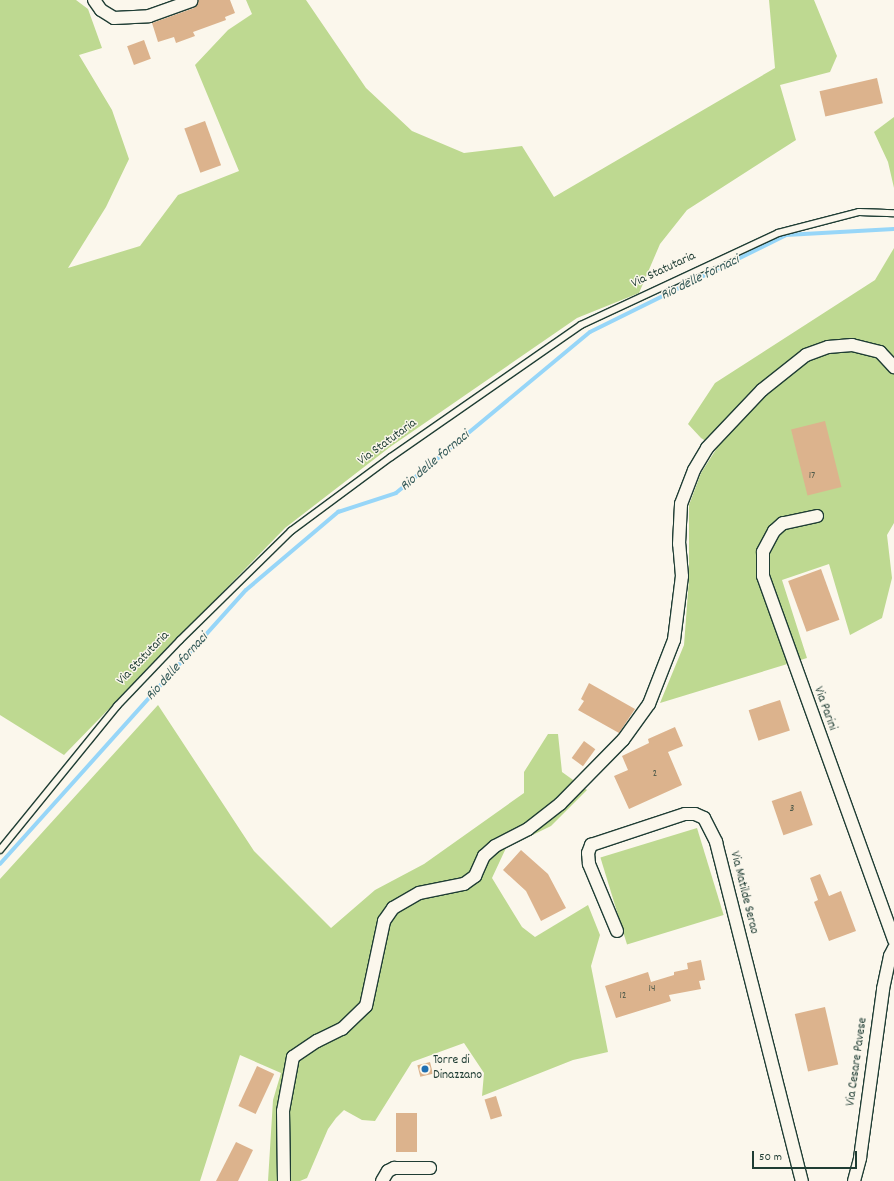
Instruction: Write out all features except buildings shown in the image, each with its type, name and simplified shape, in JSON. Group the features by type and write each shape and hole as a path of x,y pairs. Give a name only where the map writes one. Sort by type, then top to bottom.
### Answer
{"street":[{"path":"94,0 101,10 114,18 149,16 192,1"},
{"path":"284,1181 283,1111 293,1057 317,1041 342,1029 366,1006 384,921 393,908 419,893 464,884 475,876 484,856 495,846 510,836 528,829 560,804 623,740 649,704 674,640 682,576 679,544 681,504 694,470 706,448 762,390 806,355 828,347 852,345 880,352 894,367"},
{"name":"Via Parini","path":"817,516 783,523 774,531 763,552 763,576 894,940"},
{"name":"Via Matilde Serao","path":"617,931 589,864 588,853 591,845 685,814 695,814 704,818 716,842 802,1181"},
{"name":"Via Cesare Pavese","path":"854,1181 860,1158 883,989 890,956 894,948"},
{"path":"382,1181 388,1171 394,1168 430,1168"}],"lane":[{"name":"Via Statutaria","path":"0,850 117,706 180,640 291,532 391,456 581,325 778,233 859,212 894,213"}],"green space":[{"path":"0,0 76,0 88,9 102,48 79,55 112,110 129,159 106,207 68,268 140,246 178,195 239,171 195,65 228,30 252,14 246,0 306,0 366,88 412,131 464,153 522,146 554,197 775,68 769,0 814,0 837,56 830,72 780,85 796,140 687,210 660,244 639,293 577,318 390,447 285,528 64,755 0,715"},
{"path":"894,117 894,188 888,162 874,132"},
{"path":"894,248 894,523 887,535 892,578 882,618 850,635 829,564 782,580 807,658 660,703 684,645 689,579 689,505 701,473 717,448 701,438 688,424 715,383 875,280"},
{"path":"158,705 254,851 331,928 375,890 424,864 524,793 524,772 548,734 558,734 562,772 587,790 551,826 506,848 492,878 522,927 535,937 588,905 600,935 591,966 608,1052 573,1060 482,1096 484,1073 464,1043 412,1062 375,1121 362,1120 344,1110 336,1118 328,1129 307,1178 300,1181 268,1181 273,1100 281,1073 240,1055 200,1181 0,1181 0,879"},
{"path":"697,828 724,915 627,945 600,858"}],"waterway":[{"name":"Rio delle fornaci","path":"0,864 246,590 338,512 396,493 590,332 786,235 894,229"}],"place":[{"name":"Torre di Dinazzano","path":"425,1069"}]}
